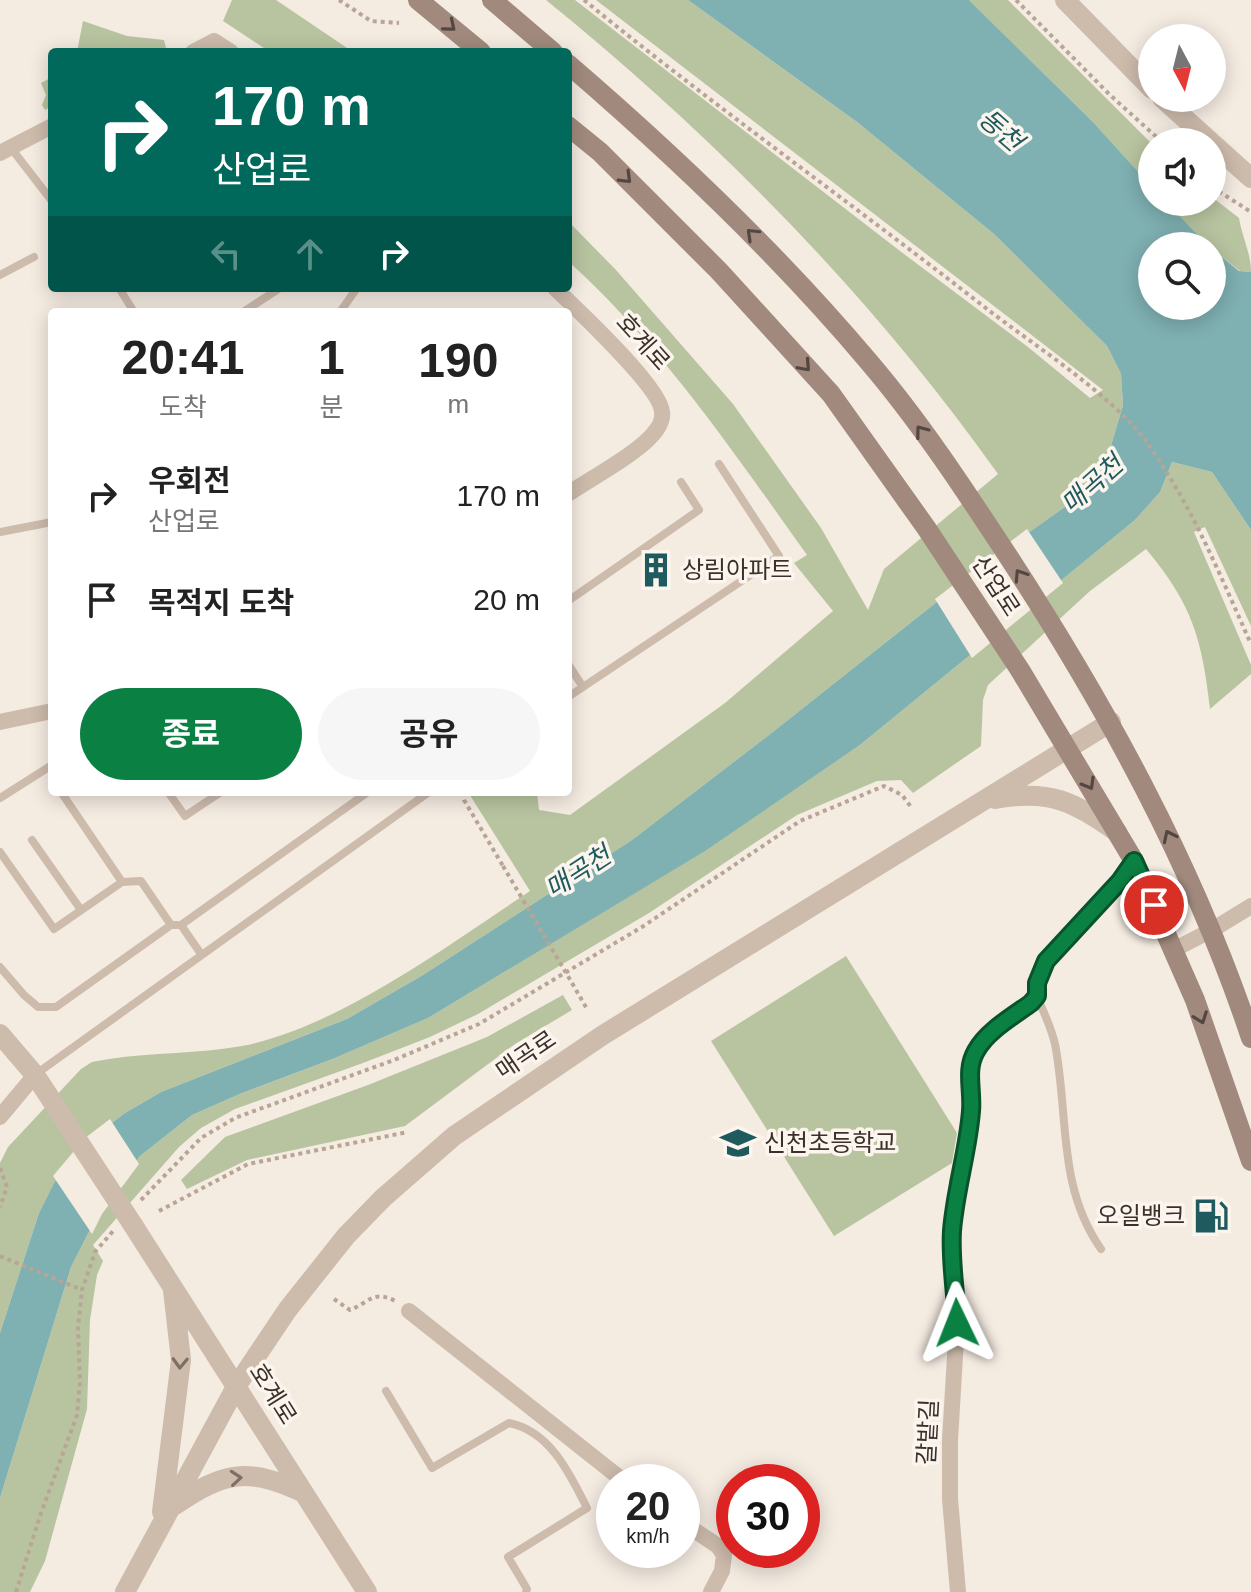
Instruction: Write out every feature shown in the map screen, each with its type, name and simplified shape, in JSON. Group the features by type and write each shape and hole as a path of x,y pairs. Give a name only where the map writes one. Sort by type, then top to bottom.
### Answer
{"main road":[{"path":"418,0 476,48"},
{"path":"492,0 548,48"},
{"name":"산업로","path":"572,67 633,120 759,239 870,363 967,494 1111,722 1173,843 1212,930 1251,1038"},
{"name":"산업로","path":"572,129 600,152 719,271 831,394 927,529 1020,670 1134,861 1175,949 1251,1161"}],"street":[{"path":"1065,0 1138,75"},
{"path":"201,48 214,41 225,48"},
{"path":"1178,112 1196,128"},
{"path":"5,150 48,128"},
{"path":"1226,155 1251,178"},
{"name":"호계로","path":"559,292 654,392 663,410 660,426 649,440 572,491"},
{"path":"0,722 48,712"},
{"name":"매곡로","path":"125,1592 237,1385 288,1309 346,1236 383,1198 454,1136 603,1035 1111,722"},
{"path":"983,801 1025,793 1050,796 1083,809 1117,832"},
{"path":"1037,996 1037,983 1046,961 1120,881 1134,861"},
{"path":"1175,949 1251,906"},
{"name":"갈밭길","path":"958,1592 950,1499 957,1323 952,1245 957,1182 972,1108 969,1067 975,1051 985,1039 1037,996"},
{"path":"0,1034 35,1075 0,1117"},
{"name":"호계로","path":"35,1075 130,1218 367,1592"},
{"path":"160,1527 181,1360 172,1286"},
{"path":"409,1311 602,1464"},
{"path":"171,1507 205,1484 235,1476 272,1479 305,1494"},
{"path":"700,1534 718,1546 724,1555 722,1571 711,1592"}],"lane":[{"path":"5,150 48,197"},
{"path":"0,275 34,257"},
{"path":"249,308 274,292"},
{"path":"572,694 779,556 719,464"},
{"path":"572,598 699,510 681,482"},
{"path":"0,532 48,523"},
{"path":"572,670 583,687"},
{"path":"0,798 48,768"},
{"path":"64,796 122,882"},
{"path":"171,796 185,816 215,796"},
{"path":"0,967 38,1007 56,1007 171,925 181,925 362,796"},
{"path":"35,1075 423,796"},
{"path":"32,840 81,910"},
{"path":"0,852 54,929 122,882 141,881 171,925"},
{"path":"181,925 201,954"},
{"path":"1037,996 1051,1027 1055,1046 1074,1197 1086,1227 1101,1249"},
{"path":"386,1391 432,1468 509,1423 523,1426 551,1447 570,1474 587,1508 508,1557 526,1592"}],"path":[{"path":"339,0 371,21 399,23"},
{"path":"584,0 1096,393 1145,441 1199,531 1251,644"},
{"path":"1016,0 1148,128"},
{"path":"1226,196 1251,212"},
{"path":"16,1592 77,1415 80,1382 78,1327 82,1290 95,1252 130,1218 201,1138 235,1118 394,1060 479,1024 642,927 800,821 884,786 902,795 911,807"},
{"path":"463,796 587,1009"},
{"path":"159,1211 248,1164 408,1132"},
{"path":"0,1168 7,1187 0,1207"},
{"path":"0,1256 82,1290"},
{"path":"334,1299 350,1310 374,1296 384,1296 409,1311"}],"green space":[{"path":"232,0 276,0 347,48 264,48 223,21"},
{"path":"546,0 575,0 1028,347 1090,398 1103,390 596,0 688,0 857,122 994,234 1107,346 1121,374 1123,405 1106,463 1079,497 991,559 632,840 423,975 347,1019 161,1092 125,1113 88,1141 49,1193 39,1213 0,1333 0,1163 8,1147 81,1069 92,1062 109,1059 225,1049 278,1036 316,1022 392,982 530,891 471,796 537,796 539,810 570,815 725,703 833,611 794,563 807,555 695,402 635,328 572,265 572,225 616,270 733,404 821,528 868,610 884,569 998,474 898,344 844,282 730,163"},
{"path":"969,0 1008,0 1138,130 1138,172 1093,122"},
{"path":"83,21 127,36 164,40 166,48 78,48"},
{"path":"48,79 48,108 45,110 42,105 46,95 41,83"},
{"path":"1226,208 1239,218 1251,272 1240,271 1226,260 1226,232 1193,232 1179,216 1226,216"},
{"path":"1172,462 1212,472 1251,530 1251,626 1205,527 1194,532 1251,665 1251,674 1210,709 1203,662 1192,623 1174,587 1146,549 1090,591 988,685 983,700 981,746 913,793 901,780 877,781 797,815 649,913 478,1014 430,1037 235,1109 201,1128 179,1147 93,1245 103,1261 97,1275 90,1320 87,1409 45,1561 30,1592 0,1592 0,1498 71,1267 99,1212 140,1156 192,1115 428,1018 704,851 860,745 1135,520 1160,492"},
{"path":"846,956 957,1133 952,1163 834,1236 711,1041"},
{"path":"563,995 572,1010 515,1044 405,1126 247,1160 187,1189 181,1180 225,1137 368,1085 487,1037"}],"water":[{"path":"688,0 969,0 1093,122 1138,172 1138,216 1179,216 1195,232 1138,232 1138,320 1226,320 1226,260 1239,271 1251,272 1251,530 1212,472 1172,462 1160,492 1135,520 860,745 705,851 428,1018 192,1115 140,1156 99,1212 71,1267 0,1498 0,1333 39,1213 62,1169 88,1141 125,1113 161,1092 347,1019 423,975 632,840 991,559 1079,497 1106,463 1123,405 1121,374 1107,346 994,234 857,122"}],"pier":[{"path":"1027,529 1063,583 972,658 935,599"},
{"path":"110,1119 139,1164 102,1214 92,1234 53,1176 85,1138"}],"place":[{"name":"상림아파트","path":"656,570"},
{"name":"신천초등학교","path":"738,1143"},
{"name":"오일뱅크","path":"1211,1216"}],"route":[{"path":"957,1323 952,1228 957,1182 969,1133 972,1108 969,1067 975,1051 1037,996 1037,983 1046,961 1120,881 1134,861 1154,905"}],"water label":[{"name":"동천","path":"1001,130"},
{"name":"매곡천","path":"1092,484"},
{"name":"매곡천","path":"578,872"}]}
